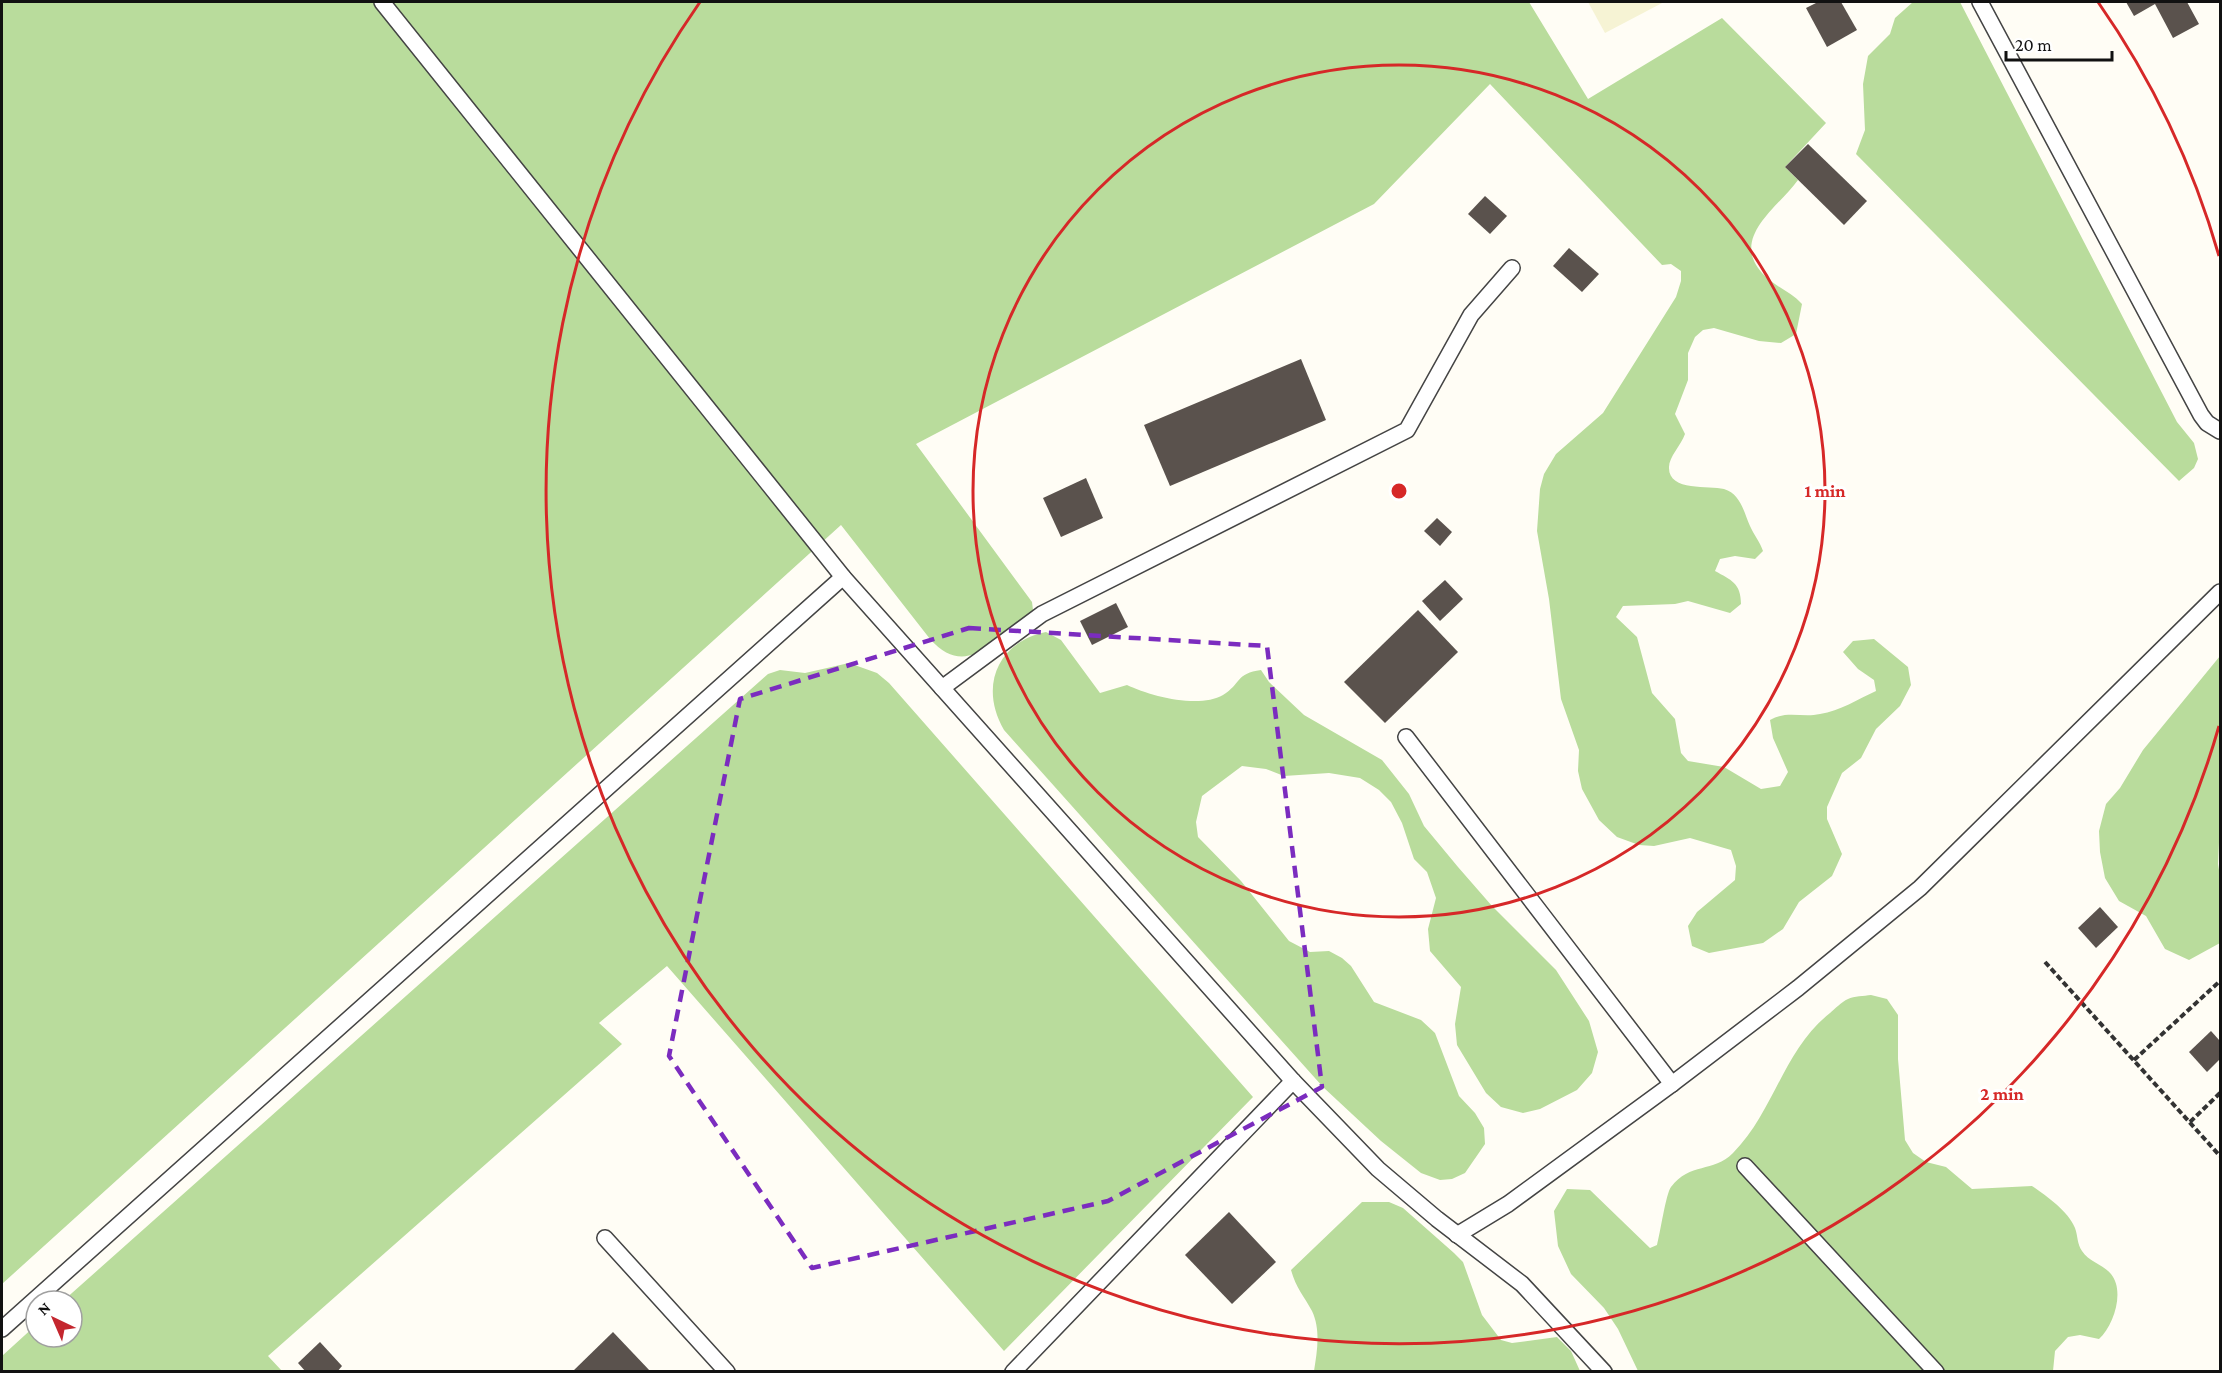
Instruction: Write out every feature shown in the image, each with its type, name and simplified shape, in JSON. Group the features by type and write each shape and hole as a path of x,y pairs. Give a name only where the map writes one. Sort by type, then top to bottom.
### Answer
{"lane":[{"path":"382,2 843,577 942,688 1293,1081 1378,1169 1457,1235 1522,1284 1604,1371"},
{"path":"1980,2 2201,415 2207,423 2220,431"},
{"path":"942,688 1042,614 1407,430 1471,315 1512,268"},
{"path":"2,1329 843,577"},
{"path":"1457,1235 1508,1204 1672,1084 1798,988 1920,888 2220,592"},
{"path":"1406,736 1672,1084"},
{"path":"1013,1371 1293,1081"},
{"path":"1745,1166 1936,1371"},
{"path":"605,1238 727,1371"}],"path":[{"path":"2045,962 2220,1156"},
{"path":"2134,1059 2220,981"},
{"path":"2190,1122 2220,1093"}],"highlighted area":[{"path":"969,628 1267,646 1322,1087 1108,1201 812,1268 669,1056 740,699"}],"shaded area":[{"path":"1588,2 1664,2 1605,33"}],"green space":[{"path":"2,2 1529,2 1588,99 1722,18 1826,123 1785,167 1798,180 1760,225 1753,237 1751,249 1755,262 1765,276 1802,304 1796,334 1781,343 1759,341 1714,328 1703,330 1695,337 1688,353 1688,380 1675,414 1685,434 1671,459 1670,475 1682,484 1730,491 1741,504 1763,551 1755,559 1735,556 1720,559 1715,571 1734,583 1741,597 1741,604 1730,613 1688,601 1675,604 1623,606 1616,617 1637,637 1652,693 1675,719 1681,753 1688,761 1724,767 1761,789 1780,786 1788,772 1773,738 1770,720 1782,715 1813,715 1842,708 1876,691 1874,680 1858,669 1843,652 1853,641 1874,639 1908,667 1911,685 1900,706 1876,729 1861,758 1842,773 1827,807 1827,819 1842,854 1832,876 1799,902 1783,929 1763,943 1709,953 1692,946 1688,926 1697,912 1735,880 1736,866 1731,850 1690,838 1654,846 1639,845 1617,837 1599,820 1582,789 1578,771 1579,750 1561,699 1549,599 1537,531 1540,489 1544,474 1556,454 1603,413 1676,297 1681,281 1681,271 1671,264 1662,265 1490,84 1374,204 916,444 1032,602 1033,610 1027,617 980,652 968,656 955,656 943,651 930,639 841,525 2,1284"},
{"path":"1913,2 1960,2 2177,422 2194,443 2198,459 2194,468 2179,481 1856,154 1865,130 1863,84 1868,56 1890,34 1895,18"},
{"path":"1046,632 1061,640 1100,693 1127,685 1161,697 1201,701 1223,695 1243,676 1261,670 1269,682 1304,715 1382,760 1409,794 1424,826 1492,906 1556,970 1589,1021 1598,1052 1592,1073 1577,1090 1540,1109 1523,1113 1501,1107 1486,1093 1457,1045 1455,1024 1461,987 1430,951 1428,929 1436,898 1427,872 1414,859 1402,823 1391,802 1379,790 1360,778 1329,773 1284,776 1266,769 1242,766 1202,796 1196,822 1198,837 1241,881 1289,941 1310,952 1329,951 1342,958 1351,966 1374,1002 1421,1020 1435,1033 1459,1096 1475,1113 1484,1128 1485,1144 1465,1173 1452,1179 1440,1180 1421,1173 1381,1141 1323,1087 1004,730 993,698 993,683 997,669 1015,645 1029,637"},
{"path":"2220,656 2218,864 2220,943 2189,960 2165,949 2146,916 2119,901 2105,878 2099,831 2106,804 2120,788 2143,750"},
{"path":"849,663 877,673 889,683 1253,1097 1004,1351 667,966 599,1023 622,1044 268,1356 282,1371 2,1371 2,1356 24,1336 24,1349 84,1349 84,1289 76,1289 768,674 780,670 805,673"},
{"path":"1871,995 1887,999 1898,1015 1898,1059 1905,1140 1913,1153 1926,1162 1946,1167 1972,1189 2032,1186 2057,1205 2072,1222 2082,1251 2088,1258 2108,1271 2115,1281 2116,1308 2109,1325 2099,1339 2080,1335 2068,1337 2055,1351 2053,1371 1638,1371 1618,1329 1604,1308 1571,1274 1558,1246 1554,1211 1567,1189 1590,1190 1650,1248 1657,1245 1671,1187 1686,1174 1718,1163 1733,1153 1759,1119 1789,1063 1814,1028 1845,1000"},
{"path":"1362,1202 1389,1202 1403,1208 1454,1253 1463,1262 1482,1315 1501,1340 1512,1343 1557,1337 1571,1351 1580,1371 1314,1371 1318,1341 1317,1326 1291,1270"}],"building":[{"path":"1818,2 1841,2 1857,30 1827,47 1806,8"},
{"path":"2126,2 2187,2 2199,24 2173,38 2155,4 2134,16"},
{"path":"1808,144 1867,201 1844,225 1785,167"},
{"path":"1485,196 1507,216 1490,234 1468,214"},
{"path":"1569,248 1599,274 1582,292 1553,266"},
{"path":"1301,359 1326,420 1170,486 1144,425"},
{"path":"1086,478 1103,518 1061,537 1043,498"},
{"path":"1437,518 1452,532 1440,546 1424,531"},
{"path":"1445,580 1463,599 1440,621 1422,601"},
{"path":"1116,603 1128,627 1092,645 1080,621"},
{"path":"1418,610 1458,652 1385,723 1344,682"},
{"path":"2100,907 2118,927 2096,948 2078,928"},
{"path":"2211,1031 2220,1041 2220,1059 2207,1072 2189,1052"},
{"path":"1229,1212 1276,1262 1232,1304 1185,1255"},
{"path":"613,1332 651,1372 572,1372"},
{"path":"320,1342 342,1366 337,1372 306,1372 298,1363"}]}
